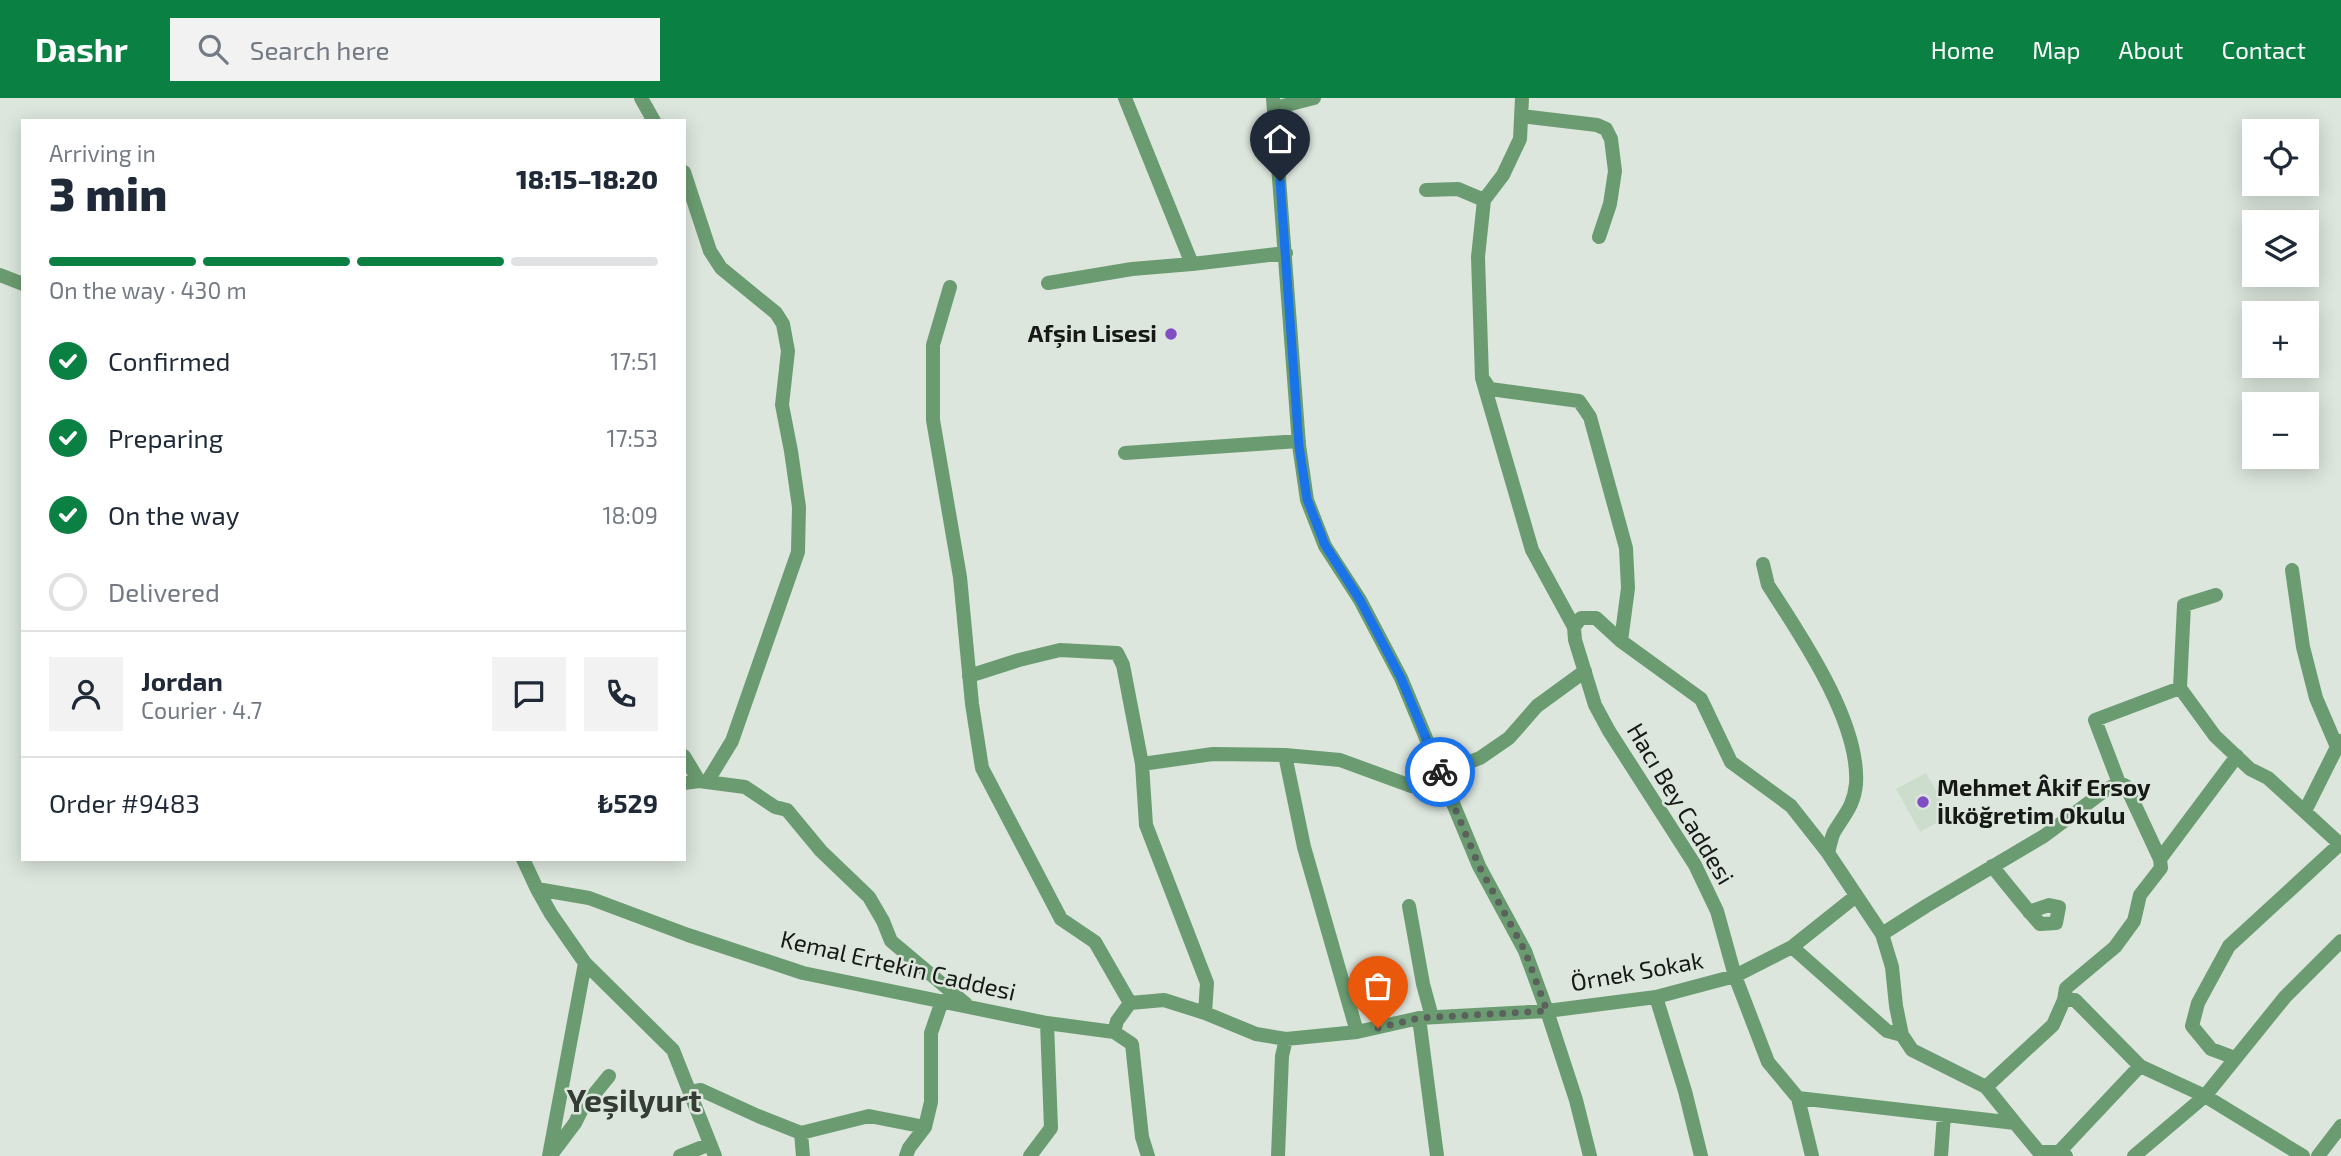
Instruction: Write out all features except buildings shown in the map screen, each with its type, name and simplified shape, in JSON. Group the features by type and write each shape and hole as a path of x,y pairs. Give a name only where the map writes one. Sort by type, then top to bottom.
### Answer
{"street":[{"path":"641,98 653,119"},
{"path":"1125,98 1192,264"},
{"path":"1314,98 1274,103 1299,441 1307,499 1325,545 1360,600 1401,678 1479,866 1525,951 1576,1100 1590,1156"},
{"path":"1426,190 1458,189 1484,200 1503,175 1520,139 1522,98"},
{"path":"1521,116 1597,125 1606,129 1611,139 1615,171 1610,204 1599,237"},
{"path":"686,179 710,251 721,268 776,313 783,324 788,351 782,405 799,507 799,552 732,741 697,782"},
{"name":"Hacı Bey Caddesi","path":"1484,200 1478,257 1482,378 1532,550 1574,627 1595,705 1609,732 1700,877 1717,911 1735,976 1768,1062 1798,1098 1812,1156"},
{"path":"1048,283 1132,269 1286,253"},
{"path":"0,275 21,283"},
{"path":"950,287 933,345 933,421 960,578 969,676 982,768 1061,919 1095,942 1130,1003 1117,1021 1114,1032 1132,1044 1142,1137 1148,1156"},
{"path":"1482,378 1490,389 1579,401 1590,417 1626,548 1628,588 1621,641"},
{"path":"1125,453 1299,441"},
{"path":"1763,564 1768,585 1833,694 1849,733 1856,785 1850,811 1832,834 1828,853"},
{"path":"2292,570 2303,647 2316,698 2339,743 2305,811"},
{"path":"2216,595 2184,606 2180,688 2215,736 2250,769 2268,778 2341,845 2229,946 2198,1003 2192,1026 2211,1049 2235,1058"},
{"path":"1574,627 1581,618 1596,618 1621,641 1701,699 1731,762 1791,806 1828,853 1882,934 1892,967 1902,1035 1912,1050 1986,1087 2041,1154 2062,1154 2140,1066"},
{"path":"969,676 1060,650 1117,653 1123,665 1142,764 1146,825 1207,983 1205,1013"},
{"path":"1440,773 1480,758 1509,738 1537,706 1585,671"},
{"path":"1986,1087 2053,1025 2066,988 2115,947 2134,921 2140,895 2161,868 2160,859 2126,786 2119,783 2095,720 2180,688"},
{"path":"1142,764 1213,754 1285,755 1340,760 1411,786 1447,790"},
{"path":"1285,755 1304,847 1340,981 1357,1032"},
{"path":"2160,859 2236,756"},
{"path":"686,760 697,782"},
{"path":"697,782 745,787 775,807 787,810 821,851 869,897 891,941 968,1006"},
{"path":"1882,934 2044,836 2119,783"},
{"path":"524,861 537,889 584,963 673,1050 712,1150 680,1156"},
{"path":"1992,866 2040,924 2056,923 2059,907 2048,901"},
{"name":"Kemal Ertekin Caddesi","path":"537,889 589,898 803,973 1047,1023 1114,1032"},
{"name":"Örnek Sokak","path":"1130,1003 1164,1000 1205,1013 1255,1034 1286,1039 1357,1032 1426,1017 1547,1011 1656,997 1735,976 1792,947 1856,896"},
{"path":"1409,906 1423,984 1437,1156"},
{"path":"2134,1156 2205,1096 2285,997 2341,941"},
{"path":"1792,947 1887,1031 1902,1035"},
{"path":"549,1156 584,963"},
{"path":"1656,997 1685,1091 1701,1156"},
{"path":"2064,1000 2075,1000 2140,1066 2205,1096 2303,1156"},
{"path":"906,1156 925,1127 930,1102 931,1033 942,1001"},
{"path":"1030,1156 1051,1128 1047,1023"},
{"path":"1278,1156 1282,1056 1286,1039"},
{"path":"549,1156 609,1076"},
{"path":"690,1092 701,1090 802,1133 869,1116 925,1127"},
{"path":"1798,1098 2015,1123"},
{"path":"1941,1156 1944,1115"},
{"path":"2318,1156 2341,1126"},
{"path":"802,1133 803,1156"}],"shaded area":[{"name":"Mehmet Âkif Ersoy İlköğretim Okulu","path":"1926,773 1950,815 1920,832 1896,789"}],"way so far":[{"path":"1378,1028 1419,1018 1547,1011 1525,951 1479,866 1440,772"}],"place":[{"name":"Afşin Lisesi","path":"1171,334"},
{"name":"Mehmet Âkif Ersoy İlköğretim Okulu","path":"1923,802"}],"district":[{"name":"Yeşilyurt","path":"634,1101"}],"route":[{"path":"1280,181 1299,446 1307,499 1325,545 1360,600 1401,678 1440,772"}]}
